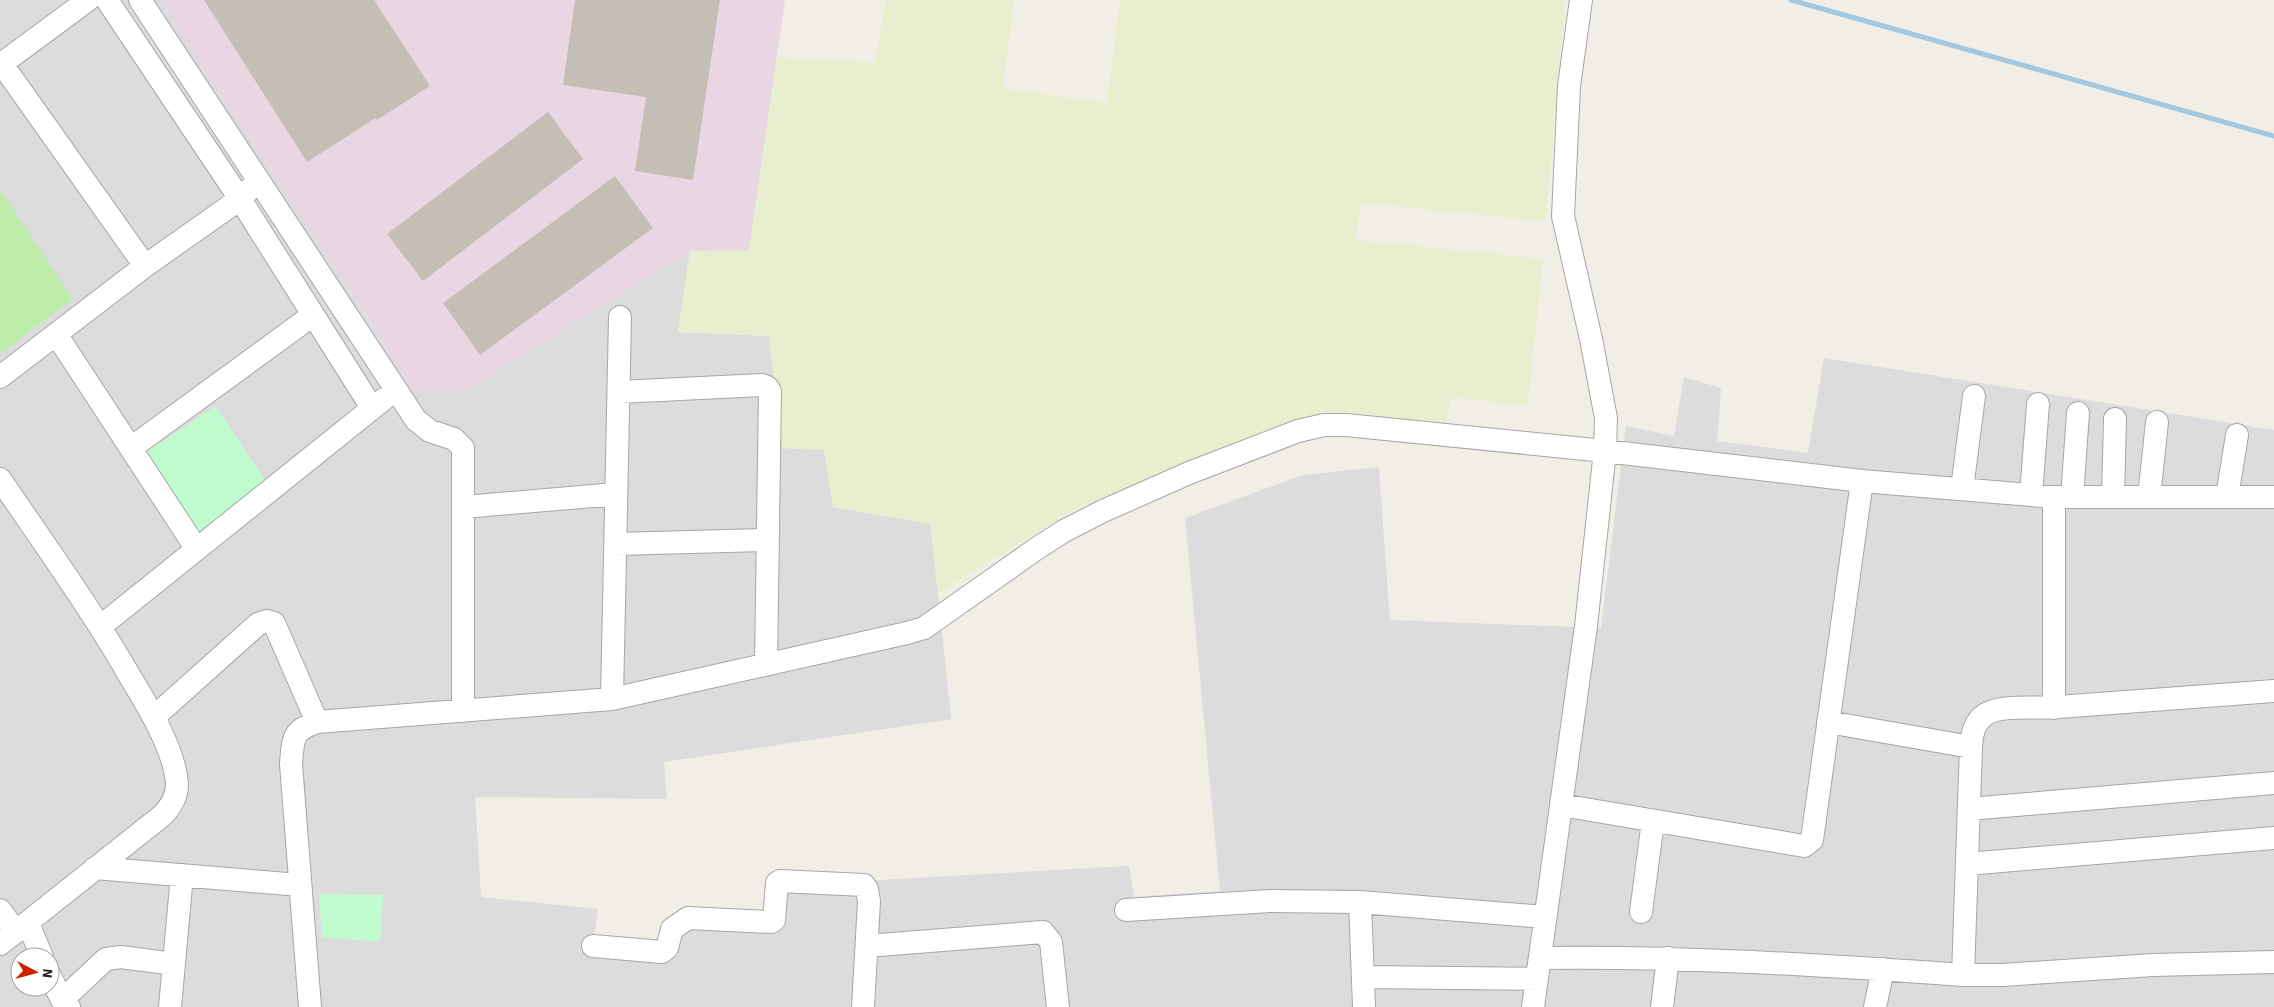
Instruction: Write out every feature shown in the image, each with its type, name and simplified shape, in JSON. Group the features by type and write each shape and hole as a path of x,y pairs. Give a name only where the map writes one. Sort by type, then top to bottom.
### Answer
{"street":[{"path":"88,0 1,65 145,266"},
{"path":"107,0 240,199 372,408"},
{"path":"140,0 416,420 430,431 459,442 463,448 463,711"},
{"path":"1533,1007 1586,626 1606,451 1606,418 1591,339 1563,216 1569,86 1581,0"},
{"path":"0,377 145,266 240,199 260,180"},
{"path":"131,448 312,315"},
{"path":"612,699 620,317"},
{"path":"56,334 196,548"},
{"path":"618,392 762,385 770,391 766,665"},
{"path":"101,626 396,389"},
{"path":"1962,490 1974,396"},
{"path":"2031,496 2038,404"},
{"path":"2054,708 2063,497 2078,413"},
{"path":"2112,497 2115,419"},
{"path":"2149,497 2157,422"},
{"path":"310,1007 291,764 293,739 302,727 317,722 612,699 924,628 1064,531 1103,511 1189,473 1298,431 1324,425 1346,426 1606,451 1862,481 2031,496 2274,497"},
{"path":"2227,497 2237,435"},
{"path":"0,478 101,626 154,717 175,771 177,787 173,803 163,815 14,933"},
{"path":"1561,805 1804,846 1812,840 1862,481"},
{"path":"464,507 616,494"},
{"path":"616,544 768,540"},
{"path":"154,717 258,624 266,621 274,623 317,722"},
{"path":"1963,975 1971,747 1976,723 1987,714 1998,709 2054,708 2274,691"},
{"path":"1828,722 1971,747"},
{"path":"1969,809 2274,783"},
{"path":"1641,912 1653,821"},
{"path":"1967,864 2274,838"},
{"path":"95,868 300,885"},
{"path":"170,1007 182,875"},
{"path":"593,946 662,952 667,948 672,929 688,918 772,922 774,920 777,883 783,881 864,885 867,889 869,901 863,1007"},
{"path":"1126,910 1270,901 1360,902 1545,917"},
{"path":"1360,902 1364,1007"},
{"path":"0,910 14,933 30,947"},
{"path":"867,946 1043,932 1051,942 1058,1007"},
{"path":"65,1003 106,958 121,957 174,964"},
{"path":"1363,977 1538,968 1668,958 1963,975 2002,975 2153,965 2274,962"},
{"path":"1662,1007 1668,958"},
{"path":"1875,1007 1882,969"}],"shaded area":[{"path":"0,0 160,0 415,392 464,392 690,251 678,332 769,336 782,448 824,450 834,507 931,524 951,719 664,762 667,799 475,797 481,897 598,909 593,942 668,952 689,920 772,925 774,886 1129,866 1134,897 1220,891 1185,518 1303,475 1379,467 1390,620 1601,628 1626,426 1674,436 1684,377 1721,388 1717,441 1808,453 1824,358 2274,430 2274,1007 0,1007"},
{"path":"160,0 785,0 749,251 690,251 464,392 415,392"}],"green space":[{"path":"886,0 1014,0 1003,88 1107,103 1120,0 1565,0 1546,221 1361,203 1356,240 1543,259 1528,405 1451,398 1446,425 1325,412 1080,506 938,593 930,524 833,507 824,450 782,448 769,336 678,332 690,251 749,250 777,57 875,63"},
{"path":"0,189 73,299 0,354"},
{"path":"215,406 268,485 199,534 144,454"},
{"path":"319,894 383,895 380,942 322,937"}],"building":[{"path":"204,0 374,0 430,86 307,162"},
{"path":"575,0 720,0 693,180 635,171 646,97 563,85"},
{"path":"548,112 583,159 423,281 387,234"},
{"path":"615,176 653,228 480,355 443,303"}],"waterway":[{"path":"1791,0 2274,136"}]}
